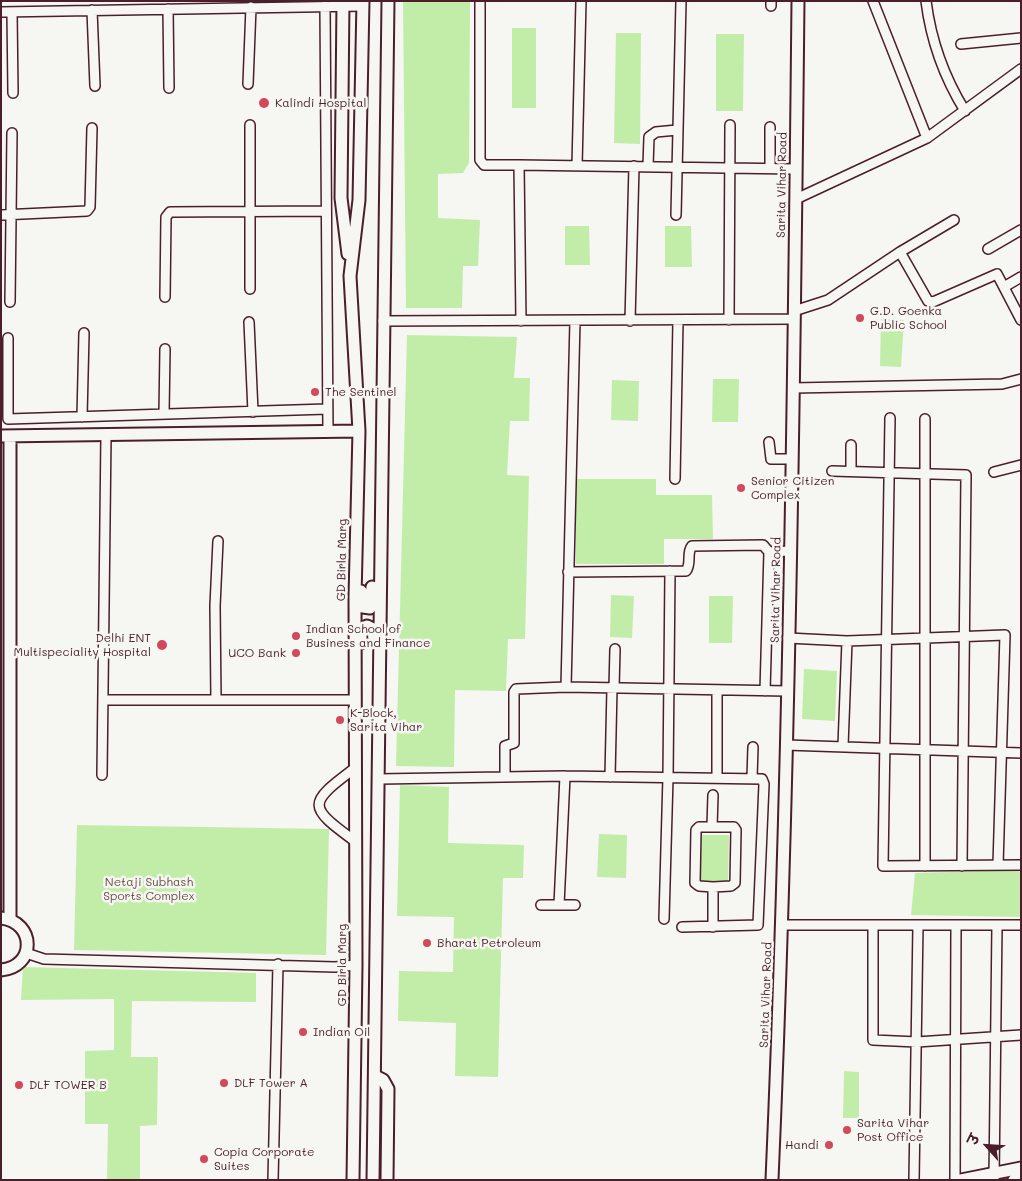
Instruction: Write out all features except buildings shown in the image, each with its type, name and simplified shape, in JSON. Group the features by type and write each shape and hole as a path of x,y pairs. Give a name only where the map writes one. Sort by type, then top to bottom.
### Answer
{"main road":[{"path":"373,1180 388,1"},
{"name":"Sarita Vihar Road","path":"772,1180 783,925 794,388 798,1"},
{"path":"343,3 341,198 350,276"},
{"name":"GD Birla Marg","path":"353,1180 356,965 356,555 359,431 350,276 358,200 363,4"},
{"path":"1,970 14,967 26,953 28,942 26,933 19,924 6,918 6,436 359,431"},
{"path":"356,555 361,565 362,603 363,606 368,608 372,604 373,561 381,540"},
{"path":"355,681 359,671 362,630 367,626 373,629 375,668 379,681"},
{"path":"375,1076 383,1080 388,1088 387,1180"},
{"path":"962,1180 994,1177 1021,1168"},
{"path":"1014,1180 1021,1179"}],"street":[{"path":"480,1 480,160 484,165 796,168"},
{"path":"577,166 581,1"},
{"path":"676,215 681,1"},
{"path":"874,1 927,138"},
{"path":"926,1 930,30 946,79 965,111"},
{"path":"319,4 326,211 328,432"},
{"path":"1,12 60,6 92,10 363,4"},
{"path":"248,84 251,7"},
{"path":"168,9 169,88"},
{"path":"92,10 95,86"},
{"path":"12,12 14,92"},
{"path":"961,44 1021,38"},
{"path":"796,199 927,138 1021,69"},
{"path":"250,125 250,289"},
{"path":"729,320 730,126"},
{"path":"770,127 770,168"},
{"path":"6,215 87,211 90,207 92,128"},
{"path":"648,166 650,137 656,132 677,130"},
{"path":"10,302 6,215 12,134"},
{"path":"519,165 522,322"},
{"path":"630,321 634,166"},
{"path":"165,297 167,214 173,211 250,213 326,211"},
{"path":"383,321 678,321 729,320 794,315 828,300 900,252 954,220"},
{"path":"988,249 1021,230"},
{"path":"900,252 931,302 997,274 1021,320"},
{"path":"1004,287 1021,277"},
{"path":"566,687 575,321"},
{"path":"675,479 678,321"},
{"path":"249,322 253,412"},
{"path":"82,417 84,333"},
{"path":"8,338 8,419 164,413 327,410"},
{"path":"164,413 166,349"},
{"path":"794,388 1002,384 1021,379"},
{"path":"890,418 883,866 1021,865"},
{"path":"925,419 925,866"},
{"path":"102,775 106,435"},
{"path":"769,442 770,459 792,459"},
{"path":"851,445 851,471"},
{"path":"994,472 1021,465"},
{"path":"832,471 925,472 966,475 962,866"},
{"path":"216,700 215,615 218,541"},
{"path":"568,572 686,570 689,564 690,549 697,544 762,546 769,552 790,551"},
{"path":"765,691 769,552"},
{"path":"664,919 668,777 670,571"},
{"path":"788,638 847,641 1005,635 998,865"},
{"path":"843,746 847,641"},
{"path":"610,777 615,649"},
{"path":"505,777 505,746 514,743 515,690 519,688 566,687 787,691"},
{"path":"717,691 717,777"},
{"path":"103,700 355,700"},
{"path":"786,745 1021,753"},
{"path":"752,778 753,747"},
{"path":"355,768 322,794 318,803 321,814 356,842"},
{"path":"379,779 565,776 762,779 764,784 759,924 756,927 682,927"},
{"path":"559,905 565,776"},
{"path":"712,827 713,795"},
{"path":"699,827 734,827 736,830 735,883 731,886 713,887 699,886 695,880 696,830 699,827"},
{"path":"713,887 713,927"},
{"path":"541,905 575,905"},
{"path":"783,925 1021,925"},
{"path":"873,925 873,1040 917,1042 1021,1035"},
{"path":"914,1180 918,925"},
{"path":"955,1180 956,925"},
{"path":"994,1177 994,1037 997,925"},
{"path":"26,953 44,959 335,967 356,965"},
{"path":"272,1180 278,964"}],"green space":[{"path":"403,1 470,1 469,163 463,173 438,174 438,218 480,220 478,266 463,266 462,308 406,308"},
{"path":"512,28 536,28 536,108 512,108"},
{"path":"616,33 641,33 640,144 614,143"},
{"path":"716,34 744,34 743,111 716,111"},
{"path":"565,226 589,226 590,265 565,265"},
{"path":"665,226 691,226 692,267 665,267"},
{"path":"881,319 904,320 901,367 880,366"},
{"path":"407,335 517,337 514,378 530,378 529,421 510,421 507,475 529,476 525,639 508,639 506,691 455,690 454,767 396,766"},
{"path":"713,379 739,379 738,422 712,422"},
{"path":"612,380 639,381 638,421 611,420"},
{"path":"576,479 656,479 656,495 712,495 713,539 664,539 664,564 576,564"},
{"path":"611,595 634,596 632,638 610,637"},
{"path":"709,596 733,596 732,643 709,643"},
{"path":"804,669 837,671 835,721 802,719"},
{"path":"400,785 449,787 448,843 524,845 523,878 503,878 498,1077 455,1076 456,1023 398,1021 399,971 453,972 454,917 397,916"},
{"name":"Netaji Subhash Sports Complex","path":"77,825 329,829 326,955 74,950"},
{"path":"599,834 627,835 626,878 597,877"},
{"path":"701,835 729,835 728,882 700,882"},
{"path":"1021,870 1021,917 911,915 915,873"},
{"path":"23,967 256,973 256,1002 132,1001 131,1057 158,1057 157,1125 140,1126 140,1180 107,1180 108,1124 85,1124 85,1051 114,1050 114,999 21,1000"},
{"path":"844,1071 859,1072 859,1118 843,1118"}],"place":[{"name":"Kalindi Hospital","path":"264,103"},
{"name":"G.D. Goenka Public School","path":"860,318"},
{"name":"The Sentinel","path":"315,392"},
{"name":"Senior Citizen Complex","path":"741,488"},
{"name":"Indian School of Business and Finance","path":"296,636"},
{"name":"Delhi ENT Multispeciality Hospital","path":"162,645"},
{"name":"UCO Bank","path":"296,653"},
{"name":"K-Block, Sarita Vihar","path":"340,720"},
{"name":"Bharat Petroleum","path":"427,943"},
{"name":"Indian Oil","path":"303,1032"},
{"name":"DLF Tower A","path":"224,1083"},
{"name":"DLF TOWER B","path":"19,1085"},
{"name":"Sarita Vihar Post Office","path":"847,1130"},
{"name":"Handi","path":"829,1145"},
{"name":"Copia Corporate Suites","path":"204,1159"}]}
